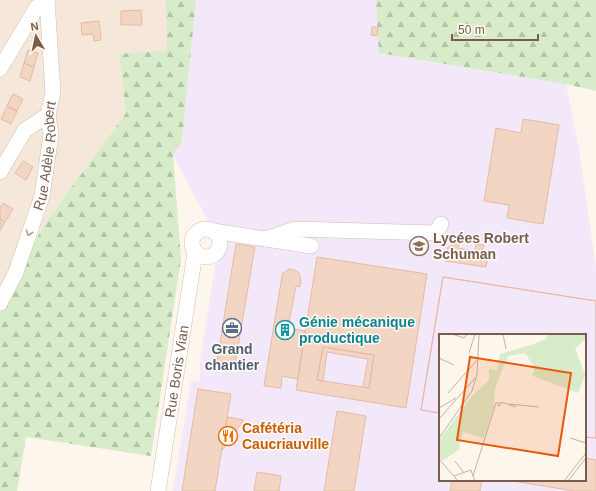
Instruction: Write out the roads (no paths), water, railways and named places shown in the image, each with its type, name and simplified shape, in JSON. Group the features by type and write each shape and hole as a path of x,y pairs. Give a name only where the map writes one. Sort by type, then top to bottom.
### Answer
{"street":[{"path":"0,69 37,6 47,1"},
{"name":"Rue Adèle Robert","path":"0,303 16,272 42,196 51,135 48,115 52,92 47,1"},
{"path":"0,172 25,130 48,115"},
{"path":"265,239 294,229 436,234 441,224"},
{"path":"213,231 219,239 219,248 213,256 199,256 195,253 192,246 193,238 195,234 206,229 311,246"},
{"name":"Rue Boris Vian","path":"158,491 195,253"}],"place":[{"name":"Lycées Robert Schuman","path":"419,246"},
{"name":"Grand chantier","path":"232,328"},
{"name":"Génie mécanique productique","path":"285,330"},
{"name":"Cafétéria Caucriauville","path":"228,436"}]}
